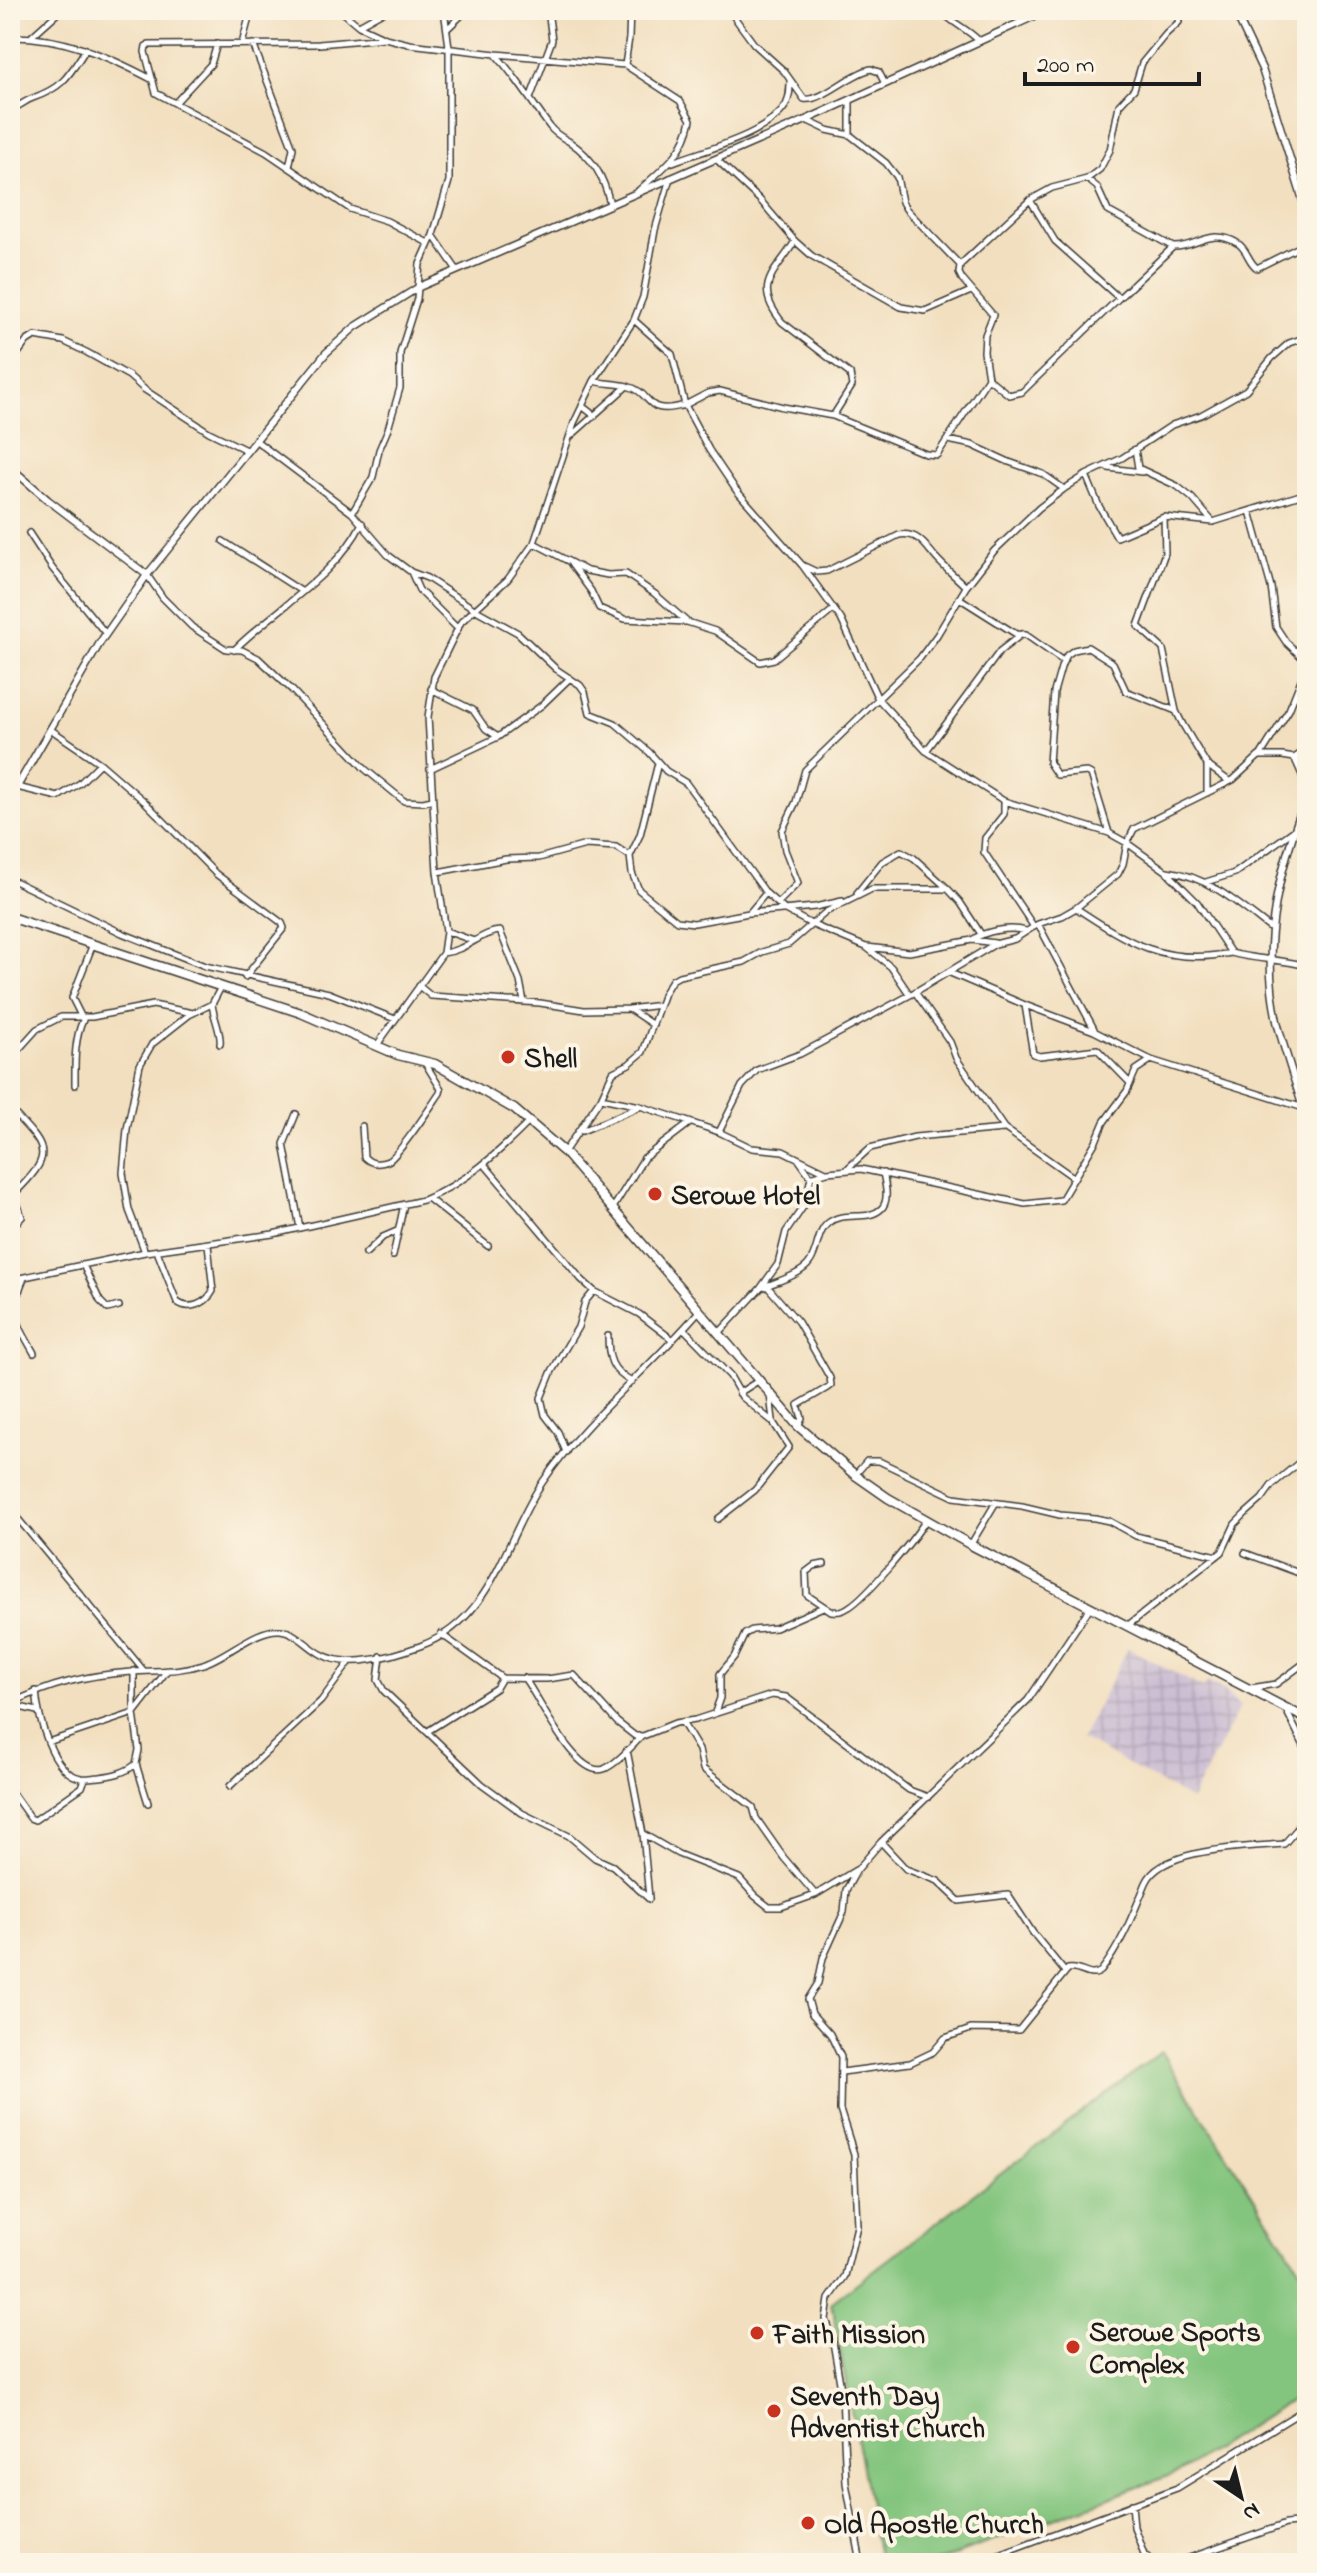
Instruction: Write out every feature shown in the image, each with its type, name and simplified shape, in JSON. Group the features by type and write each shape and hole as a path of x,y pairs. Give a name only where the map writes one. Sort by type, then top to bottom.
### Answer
{"main road":[{"path":"10,917 220,989 301,1013 377,1046 435,1064 461,1078 530,1121 564,1152 798,1426 855,1475 971,1545 1307,1719"}],"street":[{"path":"32,37 61,10"},
{"path":"340,10 359,26 385,38"},
{"path":"359,26 386,10"},
{"path":"352,513 373,477 379,450 391,421 400,388 400,353 419,287 420,264 433,235 449,181 449,47 444,10"},
{"path":"446,30 467,10"},
{"path":"531,97 547,58 552,31 548,10"},
{"path":"625,65 630,10"},
{"path":"729,10 754,44 790,80 803,98 809,100 871,69 879,72 885,84"},
{"path":"940,10 946,18 969,30 980,42"},
{"path":"10,799 106,634 147,575 333,346 380,310 419,287 806,120 1048,10"},
{"path":"594,381 627,386 655,408 685,405 708,393 720,391 833,416 930,455 940,454 988,378 985,335 993,315 959,273 960,265 1030,200 1052,188 1087,179 1104,163 1110,150 1119,105 1134,89 1142,63 1179,22 1175,10"},
{"path":"1234,10 1262,69 1307,213"},
{"path":"242,44 249,12"},
{"path":"10,37 32,37 86,49 111,57 153,80"},
{"path":"428,243 387,221 350,209 266,152 156,93 145,52 147,45 338,44 385,38 496,54 625,65 680,101 691,120 686,141 668,163 635,193"},
{"path":"253,43 293,148 289,167"},
{"path":"175,103 211,64 217,44"},
{"path":"10,109 22,107 32,98 51,92 71,72 86,49"},
{"path":"496,54 531,97 551,130 584,152 593,162 607,189 610,204"},
{"path":"668,163 716,147 769,122 786,105 790,97 790,80"},
{"path":"850,100 850,135"},
{"path":"806,120 827,130 850,135 893,169 906,209 960,265"},
{"path":"715,159 760,200 812,256 901,307 925,311 971,291"},
{"path":"377,1046 443,953 446,931 437,872 428,717 431,689 439,663 461,622 508,579 534,543 582,406 594,381 634,320 643,297 655,230 670,178"},
{"path":"1087,179 1097,187 1108,211 1173,247 1184,247 1204,238 1224,239 1240,245 1257,268 1307,243"},
{"path":"1030,200 1055,241 1119,298"},
{"path":"433,235 457,270"},
{"path":"795,241 769,276 766,286 782,322 850,374 852,386 833,416"},
{"path":"988,378 1009,395 1022,392 1173,247"},
{"path":"634,320 672,354 685,405 709,450 736,490 802,565 834,609 878,699 926,751 1004,801 1109,833 1127,843 1166,871 1197,902 1231,953"},
{"path":"10,364 27,341 35,336 63,341 129,376 209,432 246,450"},
{"path":"778,903 798,883 785,850 782,831 796,802 805,770 929,647 966,587 994,551 1064,489 1086,475 1105,468 1172,425 1201,415 1246,390 1272,358 1289,343 1307,337"},
{"path":"569,438 627,386"},
{"path":"582,406 595,416"},
{"path":"255,440 352,513 388,555 411,572 427,578 518,633 570,678 585,692 590,713 615,723 691,789 766,893 785,910 866,947 909,952 972,940 995,944"},
{"path":"948,440 972,445 1043,474 1064,489"},
{"path":"1135,449 1136,462 1143,472"},
{"path":"10,467 147,575 163,598 192,627 226,649 250,652 258,658 292,690 353,759 404,801 432,800"},
{"path":"1105,468 1143,472 1177,486 1213,522"},
{"path":"1086,475 1117,537 1164,517 1213,522 1307,493"},
{"path":"719,1132 742,1086 757,1070 791,1059 995,944 1015,939 1076,908 1118,874 1134,829 1242,774 1259,756 1284,719 1307,664 1276,627 1271,587 1250,511"},
{"path":"1164,517 1165,553 1138,626 1163,649 1176,711 1207,765 1229,781"},
{"path":"234,650 346,549 362,523"},
{"path":"29,533 52,568 106,634"},
{"path":"802,565 823,572 907,534 925,543 966,587"},
{"path":"223,541 301,591"},
{"path":"534,543 587,571 626,574 687,622"},
{"path":"570,564 591,591 599,608 625,619 687,622 715,631 760,662 774,659 834,609"},
{"path":"411,572 419,590 458,629"},
{"path":"959,598 1063,661"},
{"path":"926,751 1000,651 1022,634"},
{"path":"1109,833 1091,774 1057,775 1049,763 1054,692 1063,661 1074,650 1088,647 1113,663 1126,691 1176,711"},
{"path":"430,769 498,737 542,705 570,678"},
{"path":"431,689 477,712 486,729 498,737"},
{"path":"50,729 100,763 145,802 216,874 284,926 245,977"},
{"path":"1295,758 1307,750"},
{"path":"1259,756 1307,760"},
{"path":"1295,758 1307,785"},
{"path":"17,787 58,797 80,783 100,763"},
{"path":"658,763 640,835 630,856 632,873 639,890 667,916 694,923 846,900"},
{"path":"1207,765 1207,793"},
{"path":"1307,796 1293,831 1277,888 1271,929 1277,1019 1307,1122"},
{"path":"1004,801 1004,814 985,838 984,852 1036,926 1094,1031"},
{"path":"1205,882 1235,873 1293,831"},
{"path":"437,872 506,859 539,858 586,845 616,847 630,856"},
{"path":"853,897 882,862 901,851 914,858 948,889 981,934"},
{"path":"1166,871 1205,882 1235,900 1271,929"},
{"path":"10,879 122,933 205,966 329,993 395,1019"},
{"path":"564,1152 601,1098 613,1072 643,1052 670,983 679,976 744,962 762,952 789,944 846,900 883,887 948,889"},
{"path":"749,913 766,893"},
{"path":"1076,908 1118,936 1154,952 1203,958 1231,953 1307,966"},
{"path":"972,940 981,934 1014,929 1027,931"},
{"path":"446,931 475,941"},
{"path":"443,953 461,950 495,931 502,933 520,981 524,1002"},
{"path":"75,1085 75,1054 83,1020 72,998 93,944"},
{"path":"866,947 891,967 950,1042 956,1058 1004,1128 1073,1177"},
{"path":"948,972 1094,1031 1151,1060 1305,1108"},
{"path":"418,986 431,996 593,1010 660,1005"},
{"path":"220,989 212,1004 220,1044"},
{"path":"145,1252 129,1210 123,1173 140,1065 149,1048 193,1013 212,1004"},
{"path":"10,1059 29,1036 61,1017 82,1017 153,1005 193,1013"},
{"path":"1025,1005 1033,1054 1097,1049 1130,1083"},
{"path":"629,1009 653,1025"},
{"path":"848,1169 883,1173 1025,1204 1061,1200 1136,1070 1151,1060"},
{"path":"362,1126 364,1157 370,1163 377,1164 391,1159 440,1093 441,1089 425,1063"},
{"path":"601,1098 640,1106 719,1132 752,1148 783,1151 834,1174 848,1169 870,1148 915,1137 1004,1128"},
{"path":"579,1132 640,1106"},
{"path":"10,1109 41,1142 43,1153 36,1171 14,1194 22,1217 10,1229"},
{"path":"296,1114 284,1144 300,1228"},
{"path":"10,1280 145,1252 300,1228 429,1198 461,1182 485,1165 530,1121"},
{"path":"613,1208 644,1158 690,1123"},
{"path":"718,1333 763,1287 778,1264 786,1232 805,1204 811,1177 799,1159"},
{"path":"485,1165 594,1291 639,1314 673,1340"},
{"path":"811,1177 827,1172"},
{"path":"763,1287 805,1269 828,1223 841,1216 874,1214 882,1208 886,1199 883,1173"},
{"path":"429,1198 488,1246"},
{"path":"393,1256 404,1204"},
{"path":"366,1253 383,1237 398,1231"},
{"path":"157,1251 177,1302 193,1306 204,1302 213,1291 208,1244"},
{"path":"83,1265 102,1304 108,1309 119,1306"},
{"path":"10,1329 15,1319 15,1299 24,1277"},
{"path":"763,1287 798,1322 830,1378 831,1385 798,1405 802,1418 798,1426"},
{"path":"566,1452 558,1432 545,1415 541,1398 552,1371 578,1327 585,1302 594,1291"},
{"path":"10,1715 12,1705 51,1684 134,1671 167,1672 208,1663 269,1630 283,1630 320,1654 349,1663 422,1645 441,1634 476,1605 490,1588 517,1526 544,1480 566,1452 700,1310"},
{"path":"15,1319 34,1353"},
{"path":"684,1329 728,1373 739,1393 773,1422 789,1447 755,1490 718,1519"},
{"path":"608,1336 609,1362 632,1382"},
{"path":"739,1393 758,1381"},
{"path":"770,1394 773,1422"},
{"path":"1127,1626 1217,1556 1245,1514 1272,1485 1307,1456"},
{"path":"855,1475 867,1461 879,1461 954,1497 1109,1521 1136,1536 1217,1556"},
{"path":"10,1499 19,1520 145,1672"},
{"path":"971,1545 995,1504"},
{"path":"824,1564 809,1569 804,1576 809,1597 839,1612 856,1602 911,1542 926,1520"},
{"path":"1245,1553 1307,1576"},
{"path":"861,2563 846,2483 842,2395 826,2319 829,2299 845,2276 857,2226 853,2148 840,2110 842,2072 837,2045 812,2014 808,1999 818,1983 823,1958 844,1912 846,1890 857,1870 881,1842 1028,1700 1091,1605"},
{"path":"715,1712 720,1698 720,1674 734,1657 745,1634 752,1630 775,1628 824,1607"},
{"path":"441,1634 502,1678 547,1679 574,1675 623,1728 635,1736 772,1695 786,1697 913,1793 929,1797"},
{"path":"381,1656 378,1672 381,1685 496,1795 522,1813 569,1836 595,1858 613,1866 649,1899 643,1834 627,1750"},
{"path":"1250,1688 1276,1684 1307,1661"},
{"path":"230,1786 321,1701 349,1663"},
{"path":"134,1671 134,1713 139,1750 136,1764 148,1803"},
{"path":"48,1742 134,1713 167,1672"},
{"path":"523,1677 562,1741 587,1766 603,1769 643,1736"},
{"path":"428,1731 496,1688 502,1678"},
{"path":"36,1691 37,1711 48,1742 73,1775 85,1779 114,1775 136,1764"},
{"path":"10,1694 22,1698"},
{"path":"12,1705 37,1711"},
{"path":"1285,1709 1307,1750"},
{"path":"682,1722 699,1750 703,1769 753,1807 756,1818 784,1858 815,1895"},
{"path":"10,1790 30,1818 35,1820 82,1787 85,1779"},
{"path":"842,2072 910,2063 933,2052 945,2038 971,2029 1019,2030 1065,1972 1072,1968 1092,1975 1101,1971 1134,1917 1145,1883 1157,1869 1198,1853 1284,1844 1297,1829 1307,1806"},
{"path":"643,1834 678,1854 739,1878 769,1907 781,1907 815,1895 857,1870"},
{"path":"881,1842 906,1869 938,1881 959,1901 1008,1895 1033,1933 1065,1972"},
{"path":"975,2563 1190,2481 1307,2408"},
{"path":"1132,2504 1134,2527 1144,2554 1143,2563"},
{"path":"1175,2563 1286,2524 1307,2522"},
{"path":"1298,2563 1307,2552"},
{"path":"1144,2554 1159,2563"}],"shaded area":[{"path":"1128,1648 1203,1688 1208,1682 1227,1692 1240,1707 1191,1800 1081,1738"}],"green space":[{"name":"Serowe Sports Complex","path":"1161,2052 1307,2280 1307,2390 1179,2472 933,2563 880,2563 831,2303"}],"place":[{"name":"Shell","path":"508,1057"},
{"name":"Serowe Hotel","path":"655,1194"},
{"name":"Faith Mission","path":"757,2333"},
{"name":"Serowe Sports Complex","path":"1073,2347"},
{"name":"Seventh Day Adventist Church","path":"774,2411"},
{"name":"Old Apostle Church","path":"808,2523"}]}
